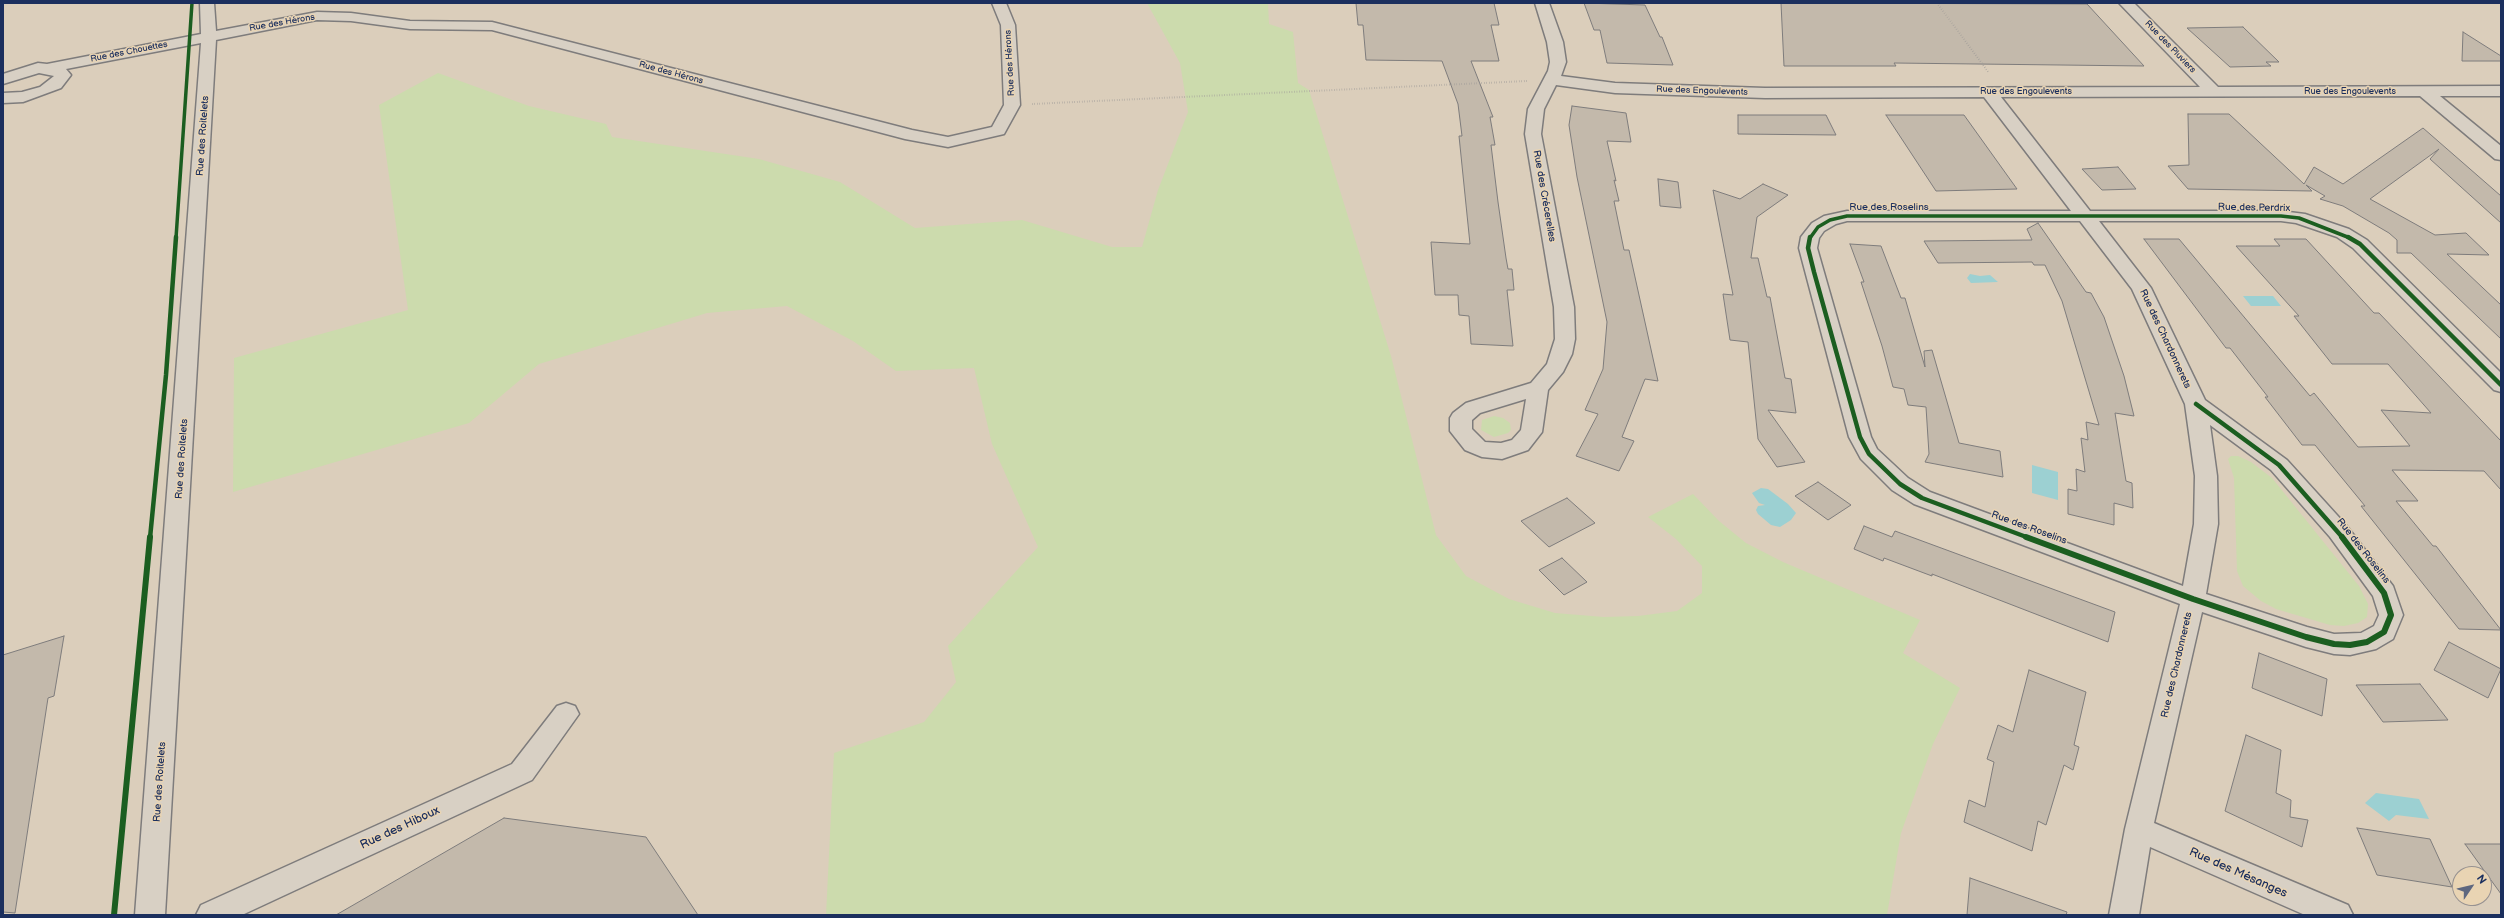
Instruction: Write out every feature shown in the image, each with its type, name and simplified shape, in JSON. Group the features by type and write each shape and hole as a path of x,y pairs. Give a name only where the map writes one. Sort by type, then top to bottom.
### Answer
{"street":[{"name":"Rue des Roitelets","path":"150,915 209,36 207,3"},
{"name":"Rue des Hérons","path":"209,36 317,16 351,17 410,25 492,26 911,135 948,142 976,137 998,130 1012,105 1008,25 999,3"},
{"name":"Rue des Crécerelles","path":"1538,388 1556,366 1562,354 1565,339 1564,307 1532,134 1536,109 1551,80 1558,62 1557,52 1542,3"},
{"name":"Rue des Pluviers","path":"2126,3 2213,91"},
{"name":"Rue des Chouettes","path":"3,79 26,70 49,68 209,36"},
{"path":"3,98 24,96 55,85 63,75 62,71 49,68"},
{"name":"Rue des Engoulevents","path":"1551,80 1615,88 1744,92 2501,91"},
{"name":"Rue des Chardonnerets","path":"1996,92 2141,288 2169,343 2196,404 2206,476 2206,524 2193,599 2139,829 2124,915"},
{"path":"2425,92 2501,155"},
{"name":"Rue des Roselins","path":"2087,216 1847,216 1830,220 1818,227 1810,237 1808,248 1860,437 1869,454 1900,484 1922,498 2193,599 2306,637 2338,644 2367,642 2384,632 2391,615 2388,602 2378,584 2298,484 2262,451 2196,404"},
{"name":"Rue des Perdrix","path":"2087,216 2281,216 2299,218 2343,233 2373,255 2501,385"},
{"name":"Rue des Hiboux","path":"211,915 522,772 566,714"},
{"name":"Rue des Mésanges","path":"2139,829 2338,915"}],"path":[{"path":"1937,3 1996,92"},
{"path":"1012,105 1551,80"}],"green space":[{"path":"1147,3 1268,3 1269,24 1293,32 1298,83 1309,90 1391,356 1436,535 1466,576 1509,599 1555,613 1604,617 1638,616 1677,611 1702,593 1702,566 1676,539 1648,517 1693,494 1719,521 1746,543 1783,562 1920,620 1903,653 1960,688 1933,744 1901,833 1887,915 826,915 834,753 924,722 956,682 948,646 1038,547 992,444 974,368 896,371 853,341 787,306 707,313 539,364 469,423 233,492 234,358 408,310 379,105 438,73 529,106 606,124 612,137 759,159 840,182 915,228 1022,220 1112,247 1142,247 1158,190 1188,112 1180,63"},
{"path":"1494,416 1503,418 1510,423 1511,430 1508,433 1494,437 1481,430 1482,420"},
{"path":"2231,456 2238,456 2251,462 2272,478 2359,586 2368,604 2367,617 2358,623 2344,626 2330,625 2276,609 2261,601 2243,586 2237,571 2234,478 2228,459"}],"water":[{"path":"1970,274 1980,276 1990,275 1998,282 1971,283 1967,278"},
{"path":"2243,296 2273,296 2281,306 2251,306"},
{"path":"2032,465 2058,472 2058,500 2032,493"},
{"path":"1761,488 1768,489 1788,504 1796,513 1791,520 1780,527 1771,525 1758,514 1756,510 1758,506 1765,505 1759,503 1752,493"},
{"path":"2376,793 2419,799 2429,819 2396,815 2389,821 2365,803"}],"building":[{"path":"1356,3 1494,3 1499,25 1491,25 1499,61 1471,61 1493,117 1490,117 1495,145 1491,145 1506,258 1508,269 1512,269 1514,290 1507,290 1513,346 1471,344 1469,316 1459,315 1458,295 1435,295 1431,242 1470,244 1459,136 1462,136 1458,104 1442,61 1366,60 1363,25 1358,25"},
{"path":"1584,3 1645,5 1660,37 1662,37 1673,65 1607,63 1600,30 1594,30"},
{"path":"1781,3 2087,4 2144,66 1894,63 1896,66 1784,66"},
{"path":"2243,27 2279,62 2266,62 2271,66 2230,67 2187,28"},
{"path":"2463,32 2501,56 2501,61 2462,61"},
{"path":"1572,106 1626,113 1631,142 1607,141 1616,181 1614,180 1619,201 1614,201 1624,250 1629,250 1658,381 1645,379 1622,437 1634,441 1619,471 1576,456 1598,414 1585,410 1603,369 1607,322 1577,177 1569,125"},
{"path":"2188,114 2229,114 2304,184 2314,167 2343,184 2423,128 2501,196 2501,223 2430,159 2439,149 2370,199 2435,235 2466,233 2489,255 2447,254 2501,305 2501,339 2411,253 2397,253 2397,240 2389,233 2343,206 2320,199 2325,196 2306,185 2312,191 2188,189 2168,166 2189,165"},
{"path":"1738,115 1826,115 1836,135 1738,134"},
{"path":"1886,115 1964,115 2017,189 1936,191"},
{"path":"2118,167 2136,189 2102,190 2082,169"},
{"path":"1658,179 1678,182 1681,208 1660,206"},
{"path":"1763,184 1788,195 1757,217 1751,258 1758,258 1767,297 1770,297 1785,378 1791,379 1796,413 1768,410 1805,462 1777,467 1758,439 1748,342 1730,340 1723,294 1733,295 1713,190 1740,199"},
{"path":"2038,223 2086,292 2091,293 2104,317 2124,376 2134,416 2115,413 2126,481 2132,483 2133,508 2114,503 2114,525 2068,514 2068,489 2077,491 2076,469 2085,472 2081,438 2088,440 2086,422 2099,425 2062,301 2045,265 2034,265 2032,262 1938,263 1924,241 2032,240 2027,229"},
{"path":"2144,239 2179,239 2310,396 2314,393 2358,447 2410,446 2381,410 2431,413 2388,364 2332,364 2294,316 2299,316 2236,246 2280,246 2274,239 2306,239 2374,313 2379,313 2501,441 2501,490 2484,471 2392,470 2418,501 2396,501 2433,546 2436,546 2501,630 2459,629 2361,506 2365,506 2315,445 2302,445 2265,397 2268,397 2230,348 2226,348"},
{"path":"1850,244 1881,246 1901,298 1905,298 1925,367 1924,351 1932,350 1959,443 2000,451 2003,477 1925,462 1929,454 1926,407 1908,405 1904,389 1893,387 1882,346 1861,282 1864,282"},
{"path":"1818,482 1851,505 1828,520 1795,496"},
{"path":"1567,498 1595,523 1549,547 1521,521"},
{"path":"1864,526 1892,537 1895,531 2115,612 2108,642 1932,574 1932,576 1884,558 1883,561 1854,549"},
{"path":"1562,558 1587,582 1564,595 1539,570"},
{"path":"64,636 54,696 48,698 15,913 3,912 3,655"},
{"path":"2449,642 2501,669 2488,698 2434,670"},
{"path":"2259,653 2327,679 2322,716 2252,688"},
{"path":"2029,670 2086,692 2074,745 2079,747 2073,770 2064,765 2046,825 2038,821 2032,851 1964,822 1969,800 1985,807 1994,762 1987,759 1998,725 2013,732"},
{"path":"2420,684 2448,720 2383,722 2356,685"},
{"path":"2246,735 2281,750 2276,793 2291,800 2290,817 2308,820 2302,847 2225,811"},
{"path":"504,818 646,837 698,915 336,915"},
{"path":"2357,828 2430,839 2452,887 2377,875"},
{"path":"2465,844 2501,844 2501,894 2492,882 2492,866 2481,866"},
{"path":"1970,878 2067,912 2066,915 1967,915"}],"cycle path":[{"path":"114,915 166,375 192,3"},
{"path":"2196,404 2279,465 2338,531 2384,593 2391,615 2384,632 2367,642 2350,645 2334,644 2306,637 2193,599 1922,498 1900,484 1869,454 1860,437 1814,272 1808,248 1810,237 1818,227 1830,220 1847,216 2281,216 2299,218 2343,233 2360,244 2501,385"}]}
